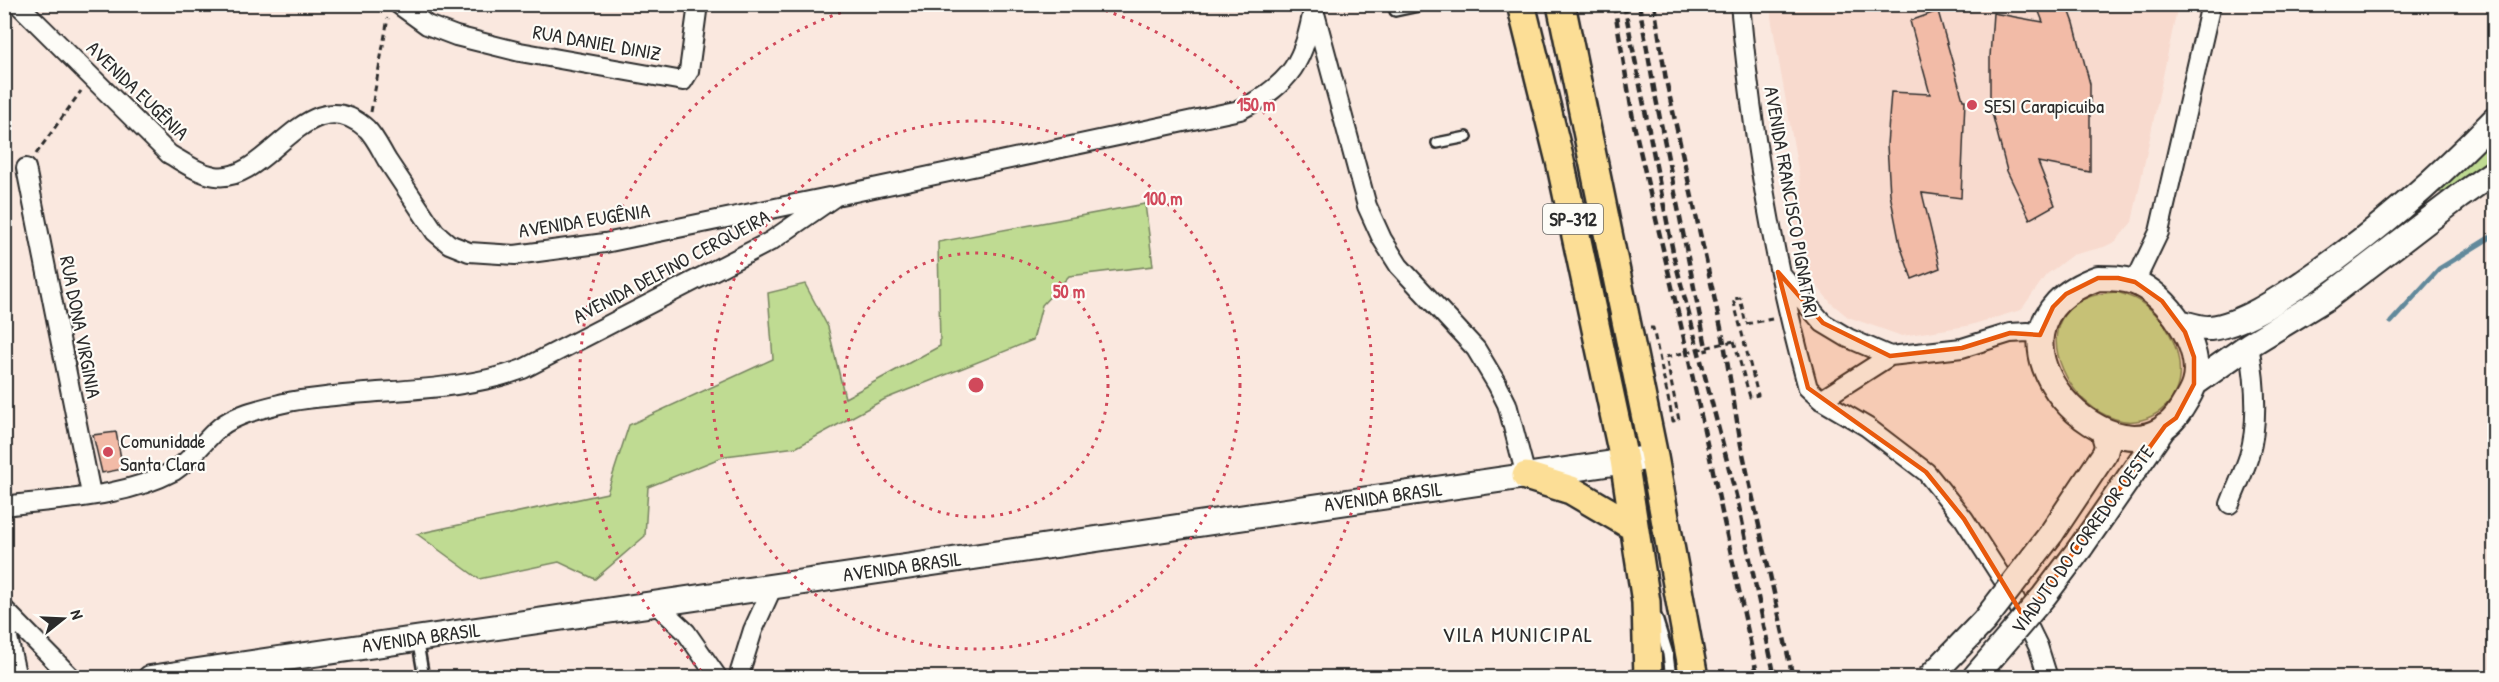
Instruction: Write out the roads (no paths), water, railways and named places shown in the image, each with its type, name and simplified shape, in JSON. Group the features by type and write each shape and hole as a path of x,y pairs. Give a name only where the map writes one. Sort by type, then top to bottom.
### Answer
{"main road":[{"name":"SP-312","path":"1561,4 1654,457 1694,678"},
{"name":"SP-312","path":"1519,8 1560,161 1624,460 1646,602 1648,678"},
{"path":"2179,322 2210,328 2249,316 2272,304 2343,254 2420,192 2494,120"},
{"path":"2194,384 2194,357 2185,332 2162,301 2135,282 2118,278 2098,278 2081,284 2053,307 2040,335 2040,354 2054,386 2075,411 2103,431 2139,436 2165,426 2176,417 2194,384 2249,345 2328,297 2494,172"},
{"name":"VIADUTO DO CORREDOR OESTE","path":"1974,678 2044,597 2165,426"},
{"name":"VIADUTO DO CORREDOR OESTE","path":"1929,678 1984,621 2051,534 2105,453 2108,446 2103,431"},
{"name":"AVENIDA BRASIL","path":"150,678 176,676 210,667 774,584 1654,457"},
{"path":"1526,476 1571,490 1634,527"}],"street":[{"name":"AVENIDA EUGÊNIA","path":"18,4 169,154 194,168 215,176 230,176 243,171 297,127 317,118 328,115 350,118 368,130 435,232 449,244 469,252 515,255 561,250 836,196"},
{"name":"RUA DANIEL DINIZ","path":"393,10 456,36 520,52 683,81 689,71 698,4"},
{"name":"AVENIDA FRANCISCO PIGNATARI","path":"1740,4 1750,106 1778,272 1808,388 1821,400"},
{"path":"2135,282 2159,232 2211,4"},
{"path":"1314,5 1367,206 1382,239 1399,266 1476,350 1497,384 1507,404 1526,476"},
{"name":"AVENIDA DELFINO CERQUEIRA","path":"4,506 120,490 150,481 175,470 187,461 221,426 248,413 287,402 463,384 498,378 523,369 771,241 836,196 1240,110 1282,84 1294,68 1302,51 1314,5"},
{"name":"RUA DONA VIRGINIA","path":"26,168 91,494"},
{"path":"1778,272 1823,323 1848,338 1890,356 1935,353 1962,348 2010,333 2028,332 2040,335"},
{"path":"2230,504 2250,454 2255,386 2249,345"},
{"path":"1890,356 1821,400 1867,427 1926,472 1964,519 2013,595 2038,646 2048,678"},
{"path":"738,678 753,630 774,584"},
{"path":"654,602 686,632 718,678"},
{"path":"4,609 72,678"},
{"path":"4,620 17,678"}],"lane":[{"path":"1395,11 1428,4"},
{"path":"1437,143 1467,137"},
{"path":"1639,558 1668,654 1671,678"},
{"path":"417,638 424,678"}],"waterway":[{"path":"2391,322 2439,269 2494,235"}],"railway":[{"path":"1614,4 1634,125 1686,347 1758,678"},
{"path":"1624,4 1674,257 1739,507 1775,678"},
{"path":"1639,4 1707,352"},
{"path":"1654,4 1666,80 1723,337 1741,445 1793,678"}],"place":[{"name":"SESI Carapicuiba","path":"1972,105"},
{"name":"Comunidade Santa Clara","path":"108,452"}],"district":[{"name":"VILA MUNICIPAL","path":"1518,634"}]}
